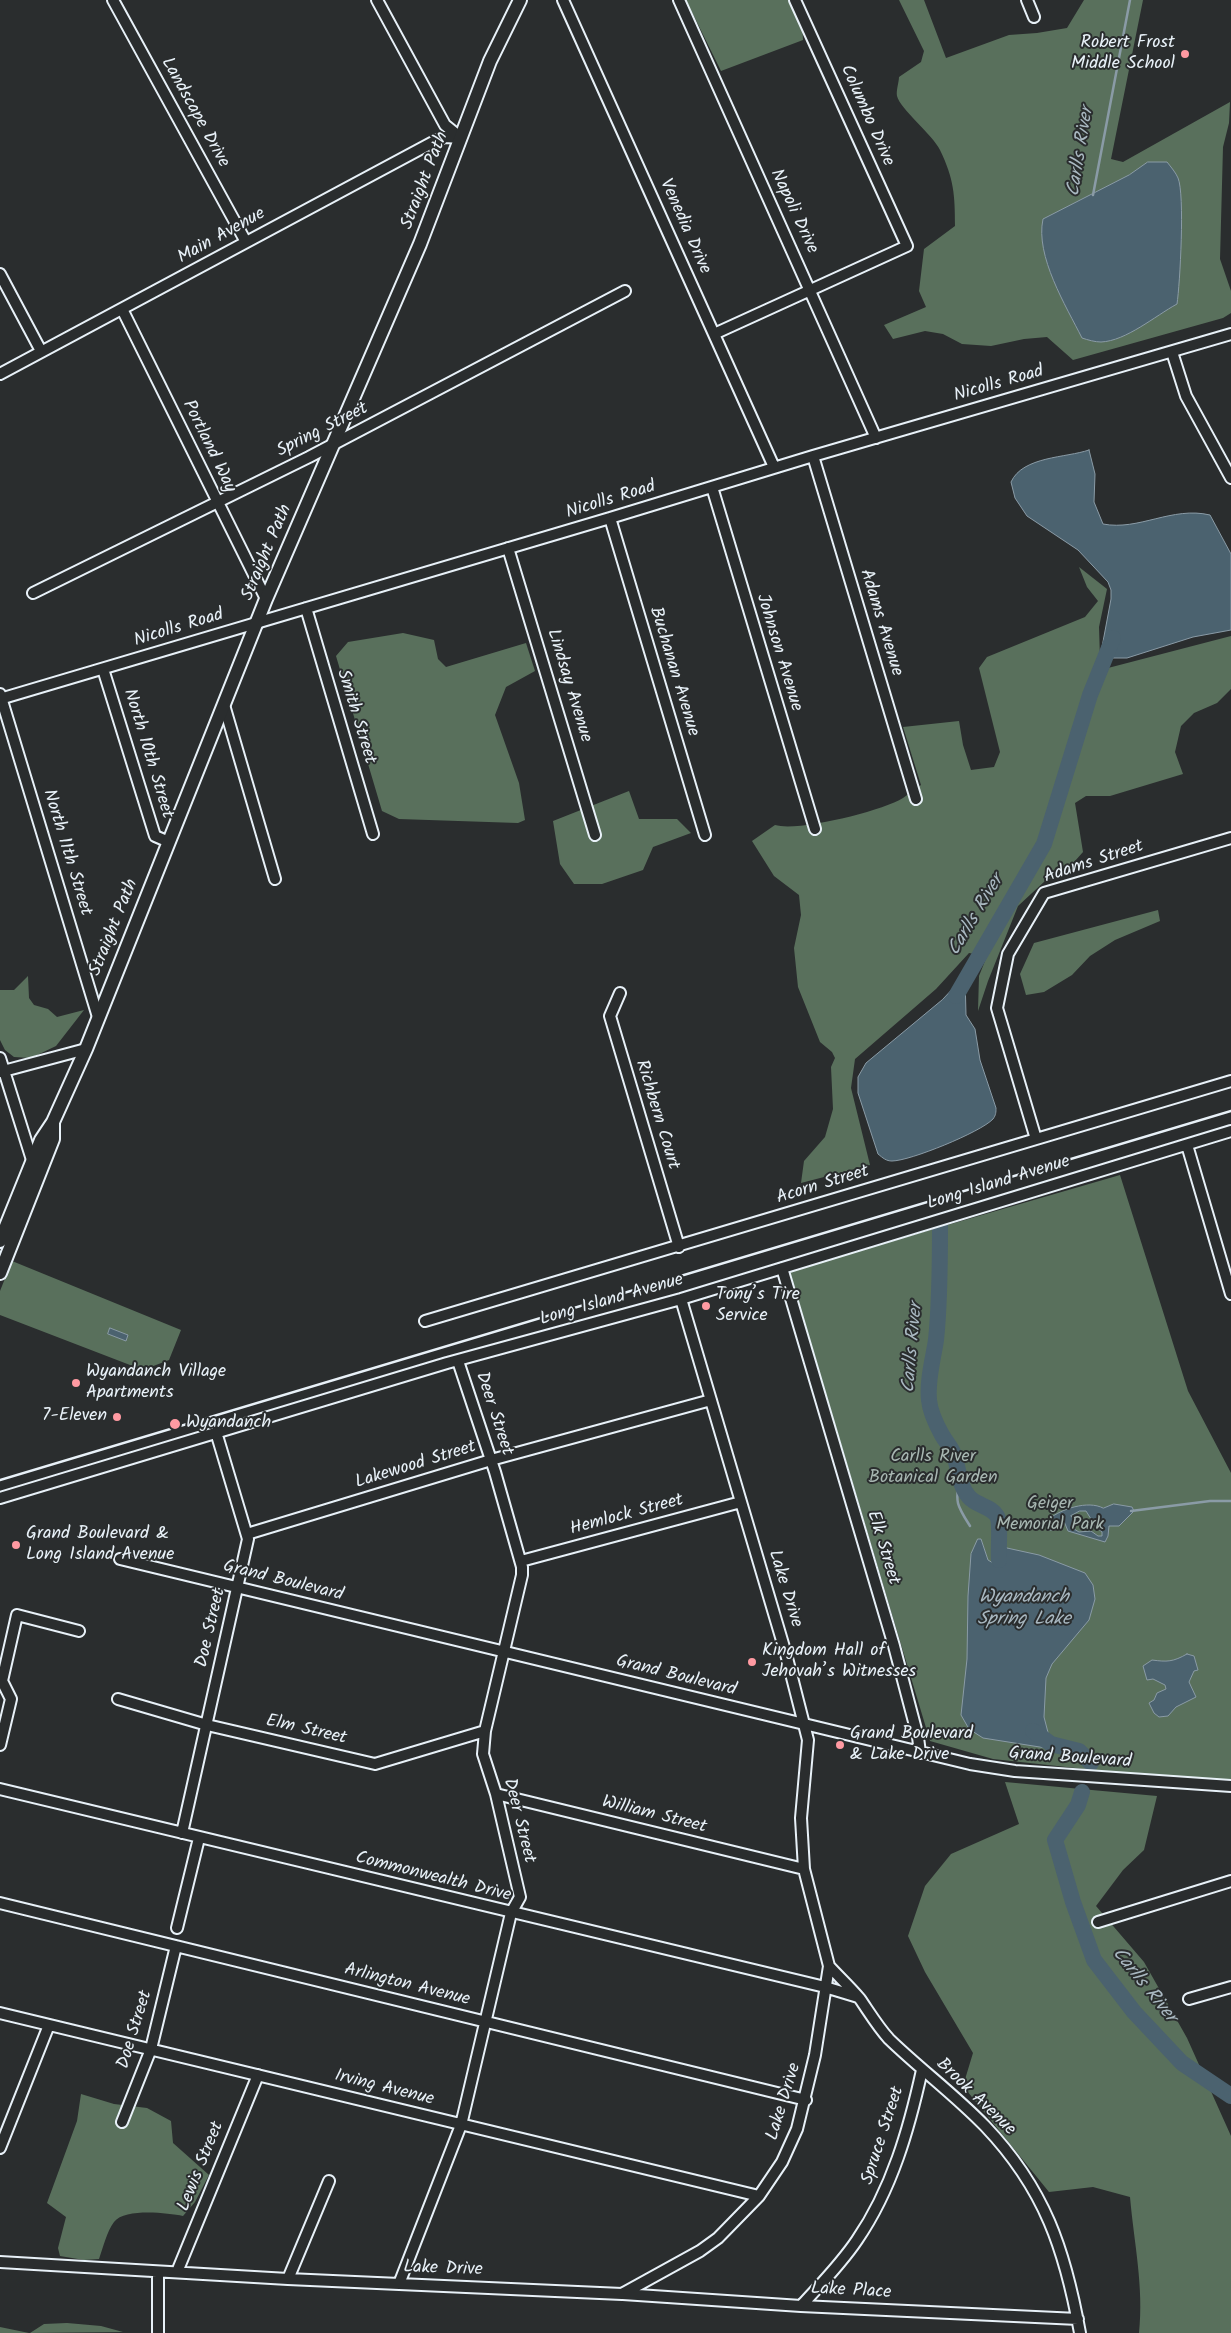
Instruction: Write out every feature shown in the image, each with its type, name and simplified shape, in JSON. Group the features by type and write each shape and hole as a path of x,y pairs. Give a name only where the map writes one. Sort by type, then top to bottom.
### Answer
{"main road":[{"name":"Straight Path","path":"0,1241 32,1160 41,1140 53,1122 86,1049 266,599 420,244 490,61 520,0"},
{"name":"Straight Path","path":"0,1273 53,1139 53,1122"}],"street":[{"name":"Landscape Drive","path":"113,0 246,242"},
{"path":"377,0 445,125 461,138"},
{"name":"Venedia Drive","path":"563,0 774,467"},
{"name":"Napoli Drive","path":"679,0 876,438"},
{"name":"Columbo Drive","path":"796,0 907,246 811,290"},
{"path":"1027,0 1034,17"},
{"name":"Main Avenue","path":"0,374 437,140 445,137 461,138"},
{"path":"0,274 41,351"},
{"path":"714,334 811,290"},
{"name":"Spring Street","path":"33,593 334,444 625,291"},
{"name":"Portland Way","path":"122,309 266,599"},
{"name":"Nicolls Road","path":"1,697 103,669 610,518 774,467 1231,334"},
{"path":"1172,352 1186,396 1231,478"},
{"name":"Adams Avenue","path":"813,456 916,799"},
{"name":"Johnson Avenue","path":"712,487 815,829"},
{"name":"Buchanan Avenue","path":"610,518 705,835"},
{"name":"Lindsay Avenue","path":"508,548 595,835"},
{"name":"Smith Street","path":"306,608 373,834"},
{"name":"North 10th Street","path":"103,669 155,836 169,842"},
{"name":"North 11th Street","path":"1,697 98,1018"},
{"path":"224,705 275,879"},
{"name":"Adams Street","path":"1036,1139 998,1008 1008,954 1044,893 1231,838"},
{"name":"Richbern Court","path":"620,993 610,1016 679,1247"},
{"path":"2,1071 86,1049"},
{"path":"0,1058 2,1071 32,1160"},
{"name":"Acorn Street","path":"424,1321 679,1247 1231,1081"},
{"name":"Long Island Avenue","path":"0,1498 458,1361 681,1299 1231,1131"},
{"path":"1187,1145 1231,1294"},
{"name":"Elk Street","path":"782,1268 894,1646 918,1737 920,1753"},
{"name":"Lake Drive","path":"0,2262 288,2279 622,2294 700,2252 718,2238 759,2196 782,2162 797,2129 806,2100 829,1966 804,1869 801,1818 808,1740 786,1654 681,1299"},
{"name":"Deer Street","path":"399,2284 462,2125 511,1914 520,1897 496,1794 483,1754 485,1731 522,1575 521,1561 491,1460 458,1361"},
{"name":"Lakewood Street","path":"247,1534 491,1460 711,1400"},
{"name":"Doe Street","path":"182,1833 248,1539 216,1432"},
{"name":"Hemlock Street","path":"521,1561 741,1502"},
{"name":"Grand Boulevard","path":"120,1559 920,1753 1002,1770 1231,1786"},
{"path":"0,1745 10,1699 2,1681 17,1616 80,1631"},
{"name":"Elm Street","path":"118,1699 207,1724 375,1764 485,1731"},
{"name":"Commonwealth Drive","path":"0,1789 858,1997"},
{"name":"William Street","path":"496,1794 804,1869"},
{"path":"177,1928 199,1838"},
{"path":"1098,1922 1231,1881"},
{"name":"Arlington Avenue","path":"0,1903 806,2100"},
{"name":"Doe Street","path":"122,2122 151,2049 176,1946"},
{"name":"Brook Avenue","path":"829,1966 858,1997 888,2037 984,2125 1008,2152 1033,2189 1054,2228 1063,2253 1080,2333"},
{"path":"1189,1999 1231,1987"},
{"name":"Irving Avenue","path":"0,2013 759,2196"},
{"path":"0,2148 49,2024"},
{"name":"Spruce Street","path":"801,2306 836,2268 858,2239 879,2203 910,2123 922,2070"},
{"name":"Lewis Street","path":"177,2272 258,2075"},
{"path":"288,2279 328,2181"},
{"path":"158,2272 158,2333"},
{"name":"Lake Place","path":"622,2294 801,2306 1078,2319"}],"green space":[{"path":"686,0 801,0 803,40 721,71"},
{"path":"899,0 924,0 946,58 1009,35 1067,28 1084,0 1143,0 1111,159 1123,162 1230,102 1229,123 1223,147 1220,259 1231,291 1231,313 1223,318 1073,360 1047,337 1024,339 991,346 962,344 943,334 925,331 893,339 884,325 926,307 919,291 924,249 955,226 953,187 945,160 931,137 904,108 897,96 899,77 921,62 924,51"},
{"path":"1079,567 1107,589 1099,627 1100,659 1097,667 1108,668 1231,636 1231,689 1217,703 1194,713 1181,726 1175,752 1183,774 1110,796 1086,796 1075,803 1083,852 1066,871 1045,881 1018,906 978,1011 979,976 987,956 969,953 936,989 855,1059 851,1088 870,1165 801,1183 804,1161 825,1137 833,1109 831,1067 835,1058 832,1052 820,1042 798,987 794,948 801,915 799,895 774,876 752,841 775,825 802,826 840,819 877,809 903,798 921,785 903,727 959,721 963,745 971,770 994,767 1000,752 979,668 987,657 1085,617 1098,601 1087,587"},
{"path":"403,633 434,640 438,659 446,667 526,643 535,671 506,687 495,715 519,783 525,820 518,823 399,819 382,811 336,656 348,642"},
{"path":"629,791 639,819 677,819 691,833 653,847 643,870 602,884 574,884 560,864 553,821"},
{"path":"1158,910 1160,921 1115,940 1090,956 1072,975 1044,992 1026,995 1020,974 1034,943"},
{"path":"28,976 29,998 34,1005 48,1009 57,1017 84,1010 56,1046 31,1058 14,1057 5,1050 0,1040 0,990 14,990"},
{"name":"Geiger Memorial Park","path":"1120,1175 1188,1391 1231,1473 1231,1785 993,1759 930,1741 789,1271"},
{"path":"12,1261 181,1330 169,1360 143,1370 0,1315 0,1291"},
{"path":"1005,1782 1157,1796 1144,1850 1123,1870 1096,1906 1144,1962 1187,2038 1231,2136 1231,2333 1139,2333 1139,2282 1130,2197 1093,2187 1049,2192 963,2086 973,2053 925,1972 908,1936 925,1886 951,1854 1019,1824"},
{"path":"81,2094 114,2104 147,2108 171,2121 173,2143 209,2175 195,2202 183,2216 136,2213 119,2218 109,2230 99,2259 84,2260 60,2256 58,2248 66,2217 47,2203 77,2121"},
{"path":"67,2323 101,2326 123,2332 30,2333 44,2324"},
{"path":"0,2327 29,2333 0,2333"}],"water":[{"path":"1148,162 1167,162 1177,176 1180,187 1181,240 1177,304 1130,333 1111,341 1101,342 1082,338 1061,296 1043,249 1043,219 1129,175"},
{"path":"1089,450 1095,474 1094,502 1103,524 1130,524 1182,514 1210,515 1231,554 1231,630 1193,637 1127,658 1105,658 1102,647 1111,599 1111,590 1108,582 1078,550 1027,516 1015,498 1011,482 1017,473 1025,467 1046,459"},
{"path":"965,976 966,1015 975,1029 980,1060 996,1108 995,1116 986,1125 945,1145 901,1160 886,1160 878,1154 858,1093 858,1077 866,1063 942,1000"},
{"path":"110,1328 128,1335 126,1341 108,1334"},
{"path":"1114,1504 1132,1507 1134,1511 1119,1526 1109,1526 1105,1542 1068,1531 1063,1519 1060,1520 1055,1530 1048,1530 1049,1519 1067,1509 1082,1505 1103,1508","holes":["1080,1511 1086,1511 1096,1527 1102,1532 1102,1536 1098,1536 1091,1531 1079,1532 1074,1529 1074,1520 1071,1516"]},
{"name":"Wyandanch Spring Lake","path":"978,1539 981,1539 988,1560 993,1563 998,1560 994,1542 998,1540 1007,1548 1039,1555 1085,1573 1093,1585 1095,1599 1089,1620 1052,1664 1046,1678 1044,1717 1051,1744 1046,1748 983,1738 969,1729 961,1715 967,1659 971,1554"},
{"path":"1187,1654 1194,1656 1198,1670 1194,1671 1189,1682 1196,1697 1176,1707 1168,1716 1159,1717 1154,1713 1149,1703 1154,1700 1157,1693 1166,1689 1165,1685 1153,1679 1147,1680 1143,1666 1152,1660 1170,1661"}],"waterway":[{"name":"Carlls River","path":"1093,195 1130,0"},
{"name":"Carlls River","path":"956,996 1044,844 1090,695 1113,638"},
{"name":"Carlls River","path":"940,1226 938,1311 936,1340 929,1385 930,1404 938,1427 953,1452 961,1483 966,1493 972,1500 991,1510 997,1516 999,1524 999,1560"},
{"path":"960,1480 957,1494 958,1504 970,1526"},
{"path":"1131,1511 1210,1501 1231,1501"},
{"name":"Carlls River","path":"1033,1731 1051,1744 1079,1751 1091,1763"},
{"name":"Carlls River","path":"1082,1792 1078,1805 1055,1840 1073,1902 1094,1960 1134,2012 1182,2063 1231,2096"}],"railway":[{"path":"0,1480 1231,1111"}],"place":[{"name":"Robert Frost Middle School","path":"1185,54"},
{"name":"Tony’s Tire Service","path":"706,1306"},
{"name":"Wyandanch Village Apartments","path":"76,1383"},
{"name":"7-Eleven","path":"117,1417"},
{"name":"Wyandanch","path":"175,1424"},
{"name":"Grand Boulevard & Long Island Avenue","path":"16,1545"},
{"name":"Kingdom Hall of Jehovah’s Witnesses","path":"752,1662"},
{"name":"Grand Boulevard & Lake Drive","path":"840,1745"}],"park label":[{"name":"Carlls River Botanical Garden","path":"933,1468"}]}
